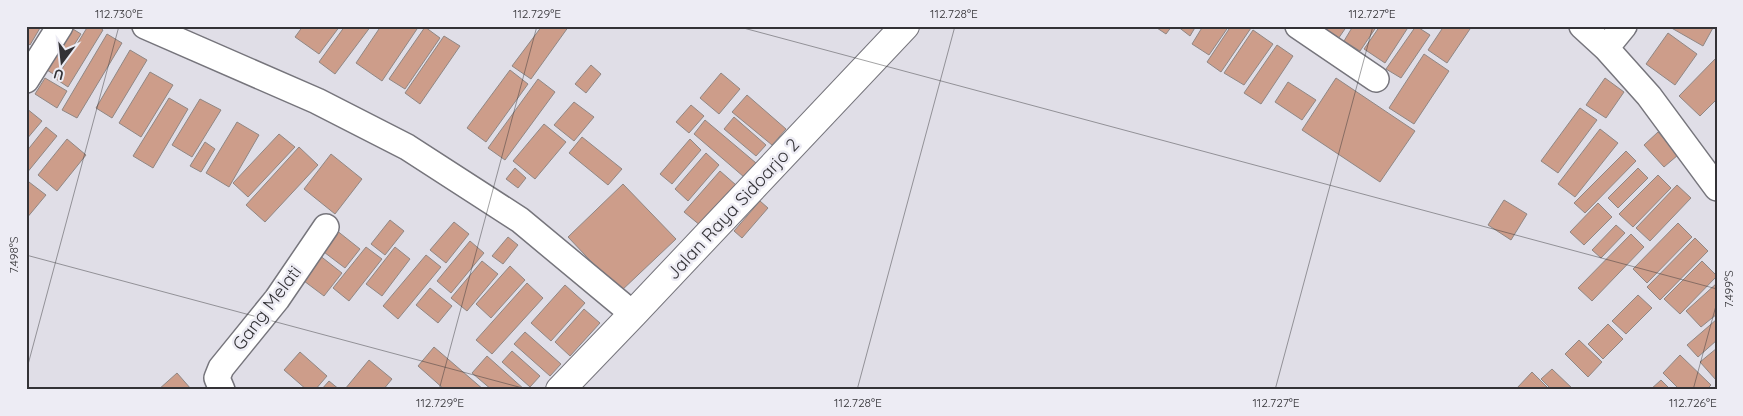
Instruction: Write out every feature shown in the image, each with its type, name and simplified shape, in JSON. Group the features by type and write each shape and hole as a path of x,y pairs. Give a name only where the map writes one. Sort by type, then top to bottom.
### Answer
{"street":[{"path":"26,80 60,26"},
{"path":"145,26 317,101 407,146 520,220 633,314"},
{"name":"Jalan Raya Sidoarjo 2","path":"560,390 905,26"},
{"path":"1298,26 1376,79"},
{"path":"1582,26 1606,48 1649,96 1717,188"},
{"path":"1606,48 1624,26"},
{"name":"Gang Melati","path":"222,390 217,378 221,368 277,299 326,227"}],"building":[{"path":"26,26 37,26 40,28 30,45 26,42"},
{"path":"68,26 81,34 55,75 42,67"},
{"path":"88,26 98,26 103,30 68,87 56,79"},
{"path":"303,26 340,26 319,54 295,37"},
{"path":"345,26 371,26 335,74 319,62"},
{"path":"381,26 419,26 382,81 356,63"},
{"path":"542,26 569,26 531,79 512,66"},
{"path":"1154,26 1172,26 1166,34"},
{"path":"1177,26 1196,26 1190,36"},
{"path":"1203,26 1229,26 1209,55 1192,44"},
{"path":"1231,26 1249,26 1251,28 1221,72 1207,62"},
{"path":"1318,26 1347,26 1338,39"},
{"path":"1353,26 1377,26 1360,51 1344,41"},
{"path":"1380,26 1409,26 1385,63 1364,49"},
{"path":"1416,26 1430,35 1401,78 1386,69"},
{"path":"1444,26 1472,26 1447,63 1428,50"},
{"path":"1668,26 1714,26 1703,46"},
{"path":"425,27 440,38 405,89 389,79"},
{"path":"1253,30 1273,44 1244,85 1224,73"},
{"path":"1668,33 1697,54 1675,85 1646,64"},
{"path":"107,34 122,43 77,118 62,110"},
{"path":"444,36 460,46 420,104 405,93"},
{"path":"1277,45 1293,56 1261,104 1244,93"},
{"path":"130,50 147,60 112,118 96,108"},
{"path":"1424,54 1449,71 1414,124 1389,108"},
{"path":"1717,57 1717,99 1700,116 1679,96"},
{"path":"591,65 601,74 586,93 575,84"},
{"path":"510,70 528,84 486,142 467,128"},
{"path":"150,72 173,85 141,137 119,123"},
{"path":"721,73 740,89 719,114 700,98"},
{"path":"45,78 67,91 57,108 35,94"},
{"path":"1336,78 1415,131 1380,182 1302,130"},
{"path":"1605,78 1624,92 1606,118 1586,105"},
{"path":"538,79 555,92 505,160 488,148"},
{"path":"1288,82 1316,100 1302,120 1275,102"},
{"path":"747,95 786,129 772,145 732,112"},
{"path":"169,98 188,109 153,168 133,156"},
{"path":"200,99 221,110 192,157 172,145"},
{"path":"574,102 594,117 574,141 554,125"},
{"path":"691,105 704,116 689,133 676,122"},
{"path":"26,108 42,121 26,140"},
{"path":"1580,108 1597,120 1558,173 1541,161"},
{"path":"734,117 766,145 756,156 724,129"},
{"path":"705,120 756,163 744,177 694,134"},
{"path":"237,122 259,135 229,187 206,173"},
{"path":"544,124 566,142 535,179 513,161"},
{"path":"46,127 57,136 26,174 26,152"},
{"path":"1600,129 1618,143 1575,197 1558,184"},
{"path":"1658,132 1678,155 1664,167 1644,145"},
{"path":"279,134 295,147 248,197 233,183"},
{"path":"582,137 622,169 608,185 569,153"},
{"path":"67,139 86,155 57,191 38,175"},
{"path":"690,139 701,150 672,184 660,174"},
{"path":"205,142 215,149 201,172 190,166"},
{"path":"299,147 318,165 265,222 246,205"},
{"path":"1626,151 1636,161 1585,213 1574,203"},
{"path":"706,153 719,165 688,201 675,189"},
{"path":"331,154 362,179 335,214 304,189"},
{"path":"515,168 526,178 518,188 506,179"},
{"path":"1638,168 1648,178 1618,208 1608,198"},
{"path":"720,171 736,185 701,226 684,212"},
{"path":"1658,175 1671,188 1633,227 1619,214"},
{"path":"29,182 46,195 26,219 26,186"},
{"path":"623,184 676,239 620,292 568,237"},
{"path":"1677,185 1691,198 1650,241 1636,228"},
{"path":"1504,200 1527,214 1511,240 1488,225"},
{"path":"760,201 768,208 742,238 734,231"},
{"path":"1598,203 1612,217 1584,245 1570,232"},
{"path":"390,220 404,231 385,255 371,244"},
{"path":"454,222 469,234 446,263 430,250"},
{"path":"1678,223 1692,237 1647,283 1633,269"},
{"path":"1616,225 1625,233 1601,258 1592,250"},
{"path":"331,226 360,249 345,268 316,246"},
{"path":"1631,234 1644,247 1592,301 1578,288"},
{"path":"508,237 518,245 503,264 492,256"},
{"path":"1695,238 1708,251 1660,300 1647,287"},
{"path":"470,241 484,253 451,293 437,281"},
{"path":"366,247 382,259 349,301 333,288"},
{"path":"395,247 410,259 382,296 366,284"},
{"path":"314,251 342,273 324,296 296,275"},
{"path":"426,255 441,267 398,319 383,306"},
{"path":"482,261 498,274 467,311 451,298"},
{"path":"1702,261 1717,276 1680,314 1664,299"},
{"path":"510,266 525,280 491,318 476,304"},
{"path":"527,283 543,298 492,354 476,340"},
{"path":"1717,283 1717,314 1701,327 1686,311"},
{"path":"565,285 585,303 551,341 531,323"},
{"path":"430,288 452,306 438,323 416,305"},
{"path":"1638,295 1652,308 1626,334 1612,321"},
{"path":"584,309 600,323 570,356 555,342"},
{"path":"1717,319 1717,340 1698,357 1687,345"},
{"path":"1608,324 1623,339 1603,359 1588,344"},
{"path":"525,332 561,364 550,376 514,344"},
{"path":"1579,340 1602,362 1588,377 1565,354"},
{"path":"434,347 484,390 445,390 418,366"},
{"path":"1717,348 1717,380 1716,380 1700,362"},
{"path":"512,351 540,376 530,387 502,362"},
{"path":"300,352 327,376 315,390 307,390 284,370"},
{"path":"1680,355 1711,385 1706,390 1680,390 1663,373"},
{"path":"487,356 525,390 492,390 472,373"},
{"path":"369,360 392,379 383,390 346,390 345,389"},
{"path":"1552,369 1574,390 1552,390 1541,379"},
{"path":"1532,372 1550,390 1518,390 1517,388"},
{"path":"177,373 191,389 158,390"},
{"path":"1661,380 1671,390 1650,390"},
{"path":"329,381 340,390 321,390"}]}
